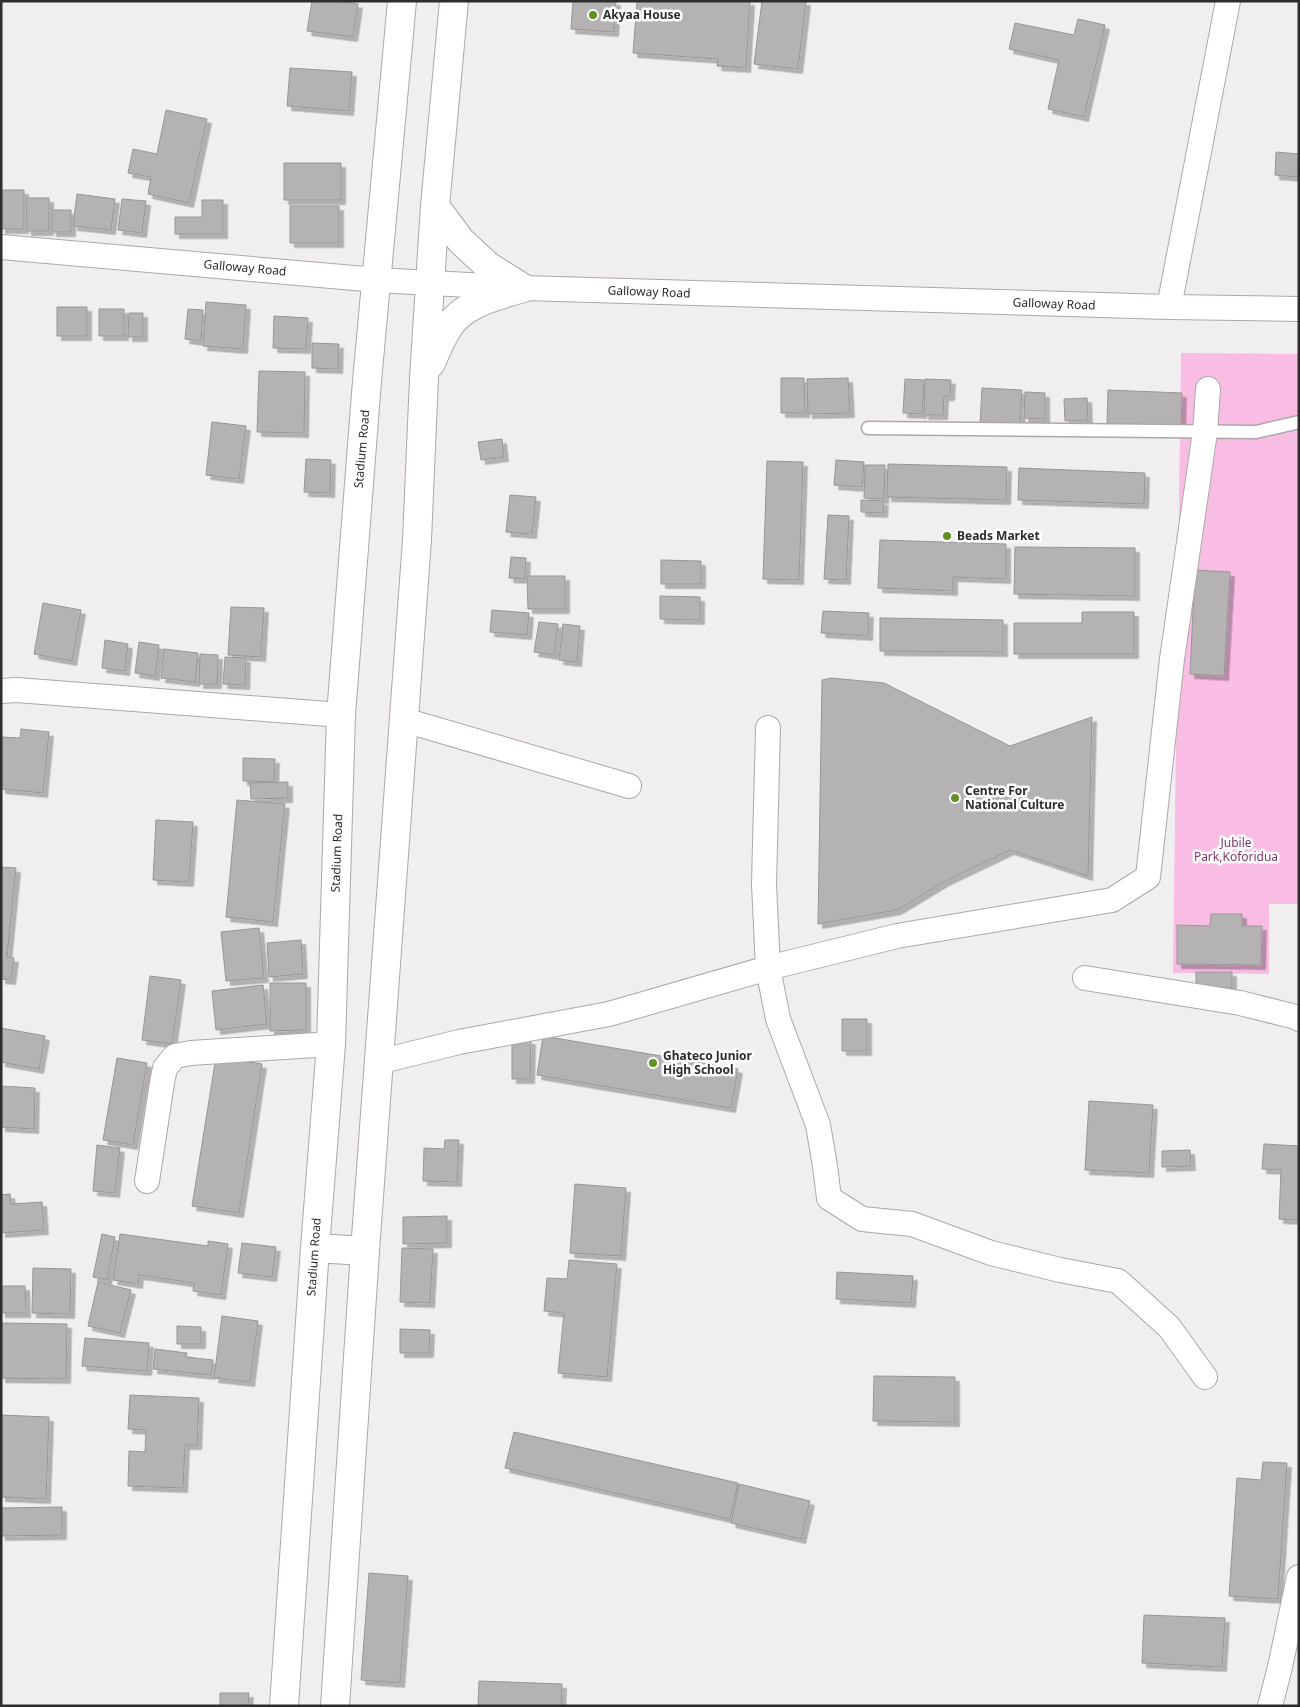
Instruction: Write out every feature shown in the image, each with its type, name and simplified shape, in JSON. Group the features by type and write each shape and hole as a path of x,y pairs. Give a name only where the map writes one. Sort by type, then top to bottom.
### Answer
{"main road":[{"name":"Stadium Road","path":"284,1706 315,1248 331,1044 341,715 366,391 402,1"},
{"path":"335,1706 378,1062 417,540 424,378 435,206 454,1"},
{"path":"435,206 462,241 488,266 523,288"},
{"path":"424,378 449,326 456,319 469,308 484,300 523,288"},
{"path":"315,1248 365,1251"}],"street":[{"path":"1169,307 1228,1"},
{"name":"Galloway Road","path":"1,247 377,280 523,288 1169,307 1299,309"},
{"path":"378,1062 458,1042 609,1014 768,968 897,936 1112,900 1148,877 1172,659 1205,432 1208,389"},
{"path":"1,691 17,690 341,715"},
{"path":"404,720 629,786"},
{"path":"768,728 764,884 768,968 778,1019 818,1125 829,1198 862,1219 912,1224 991,1253 1060,1270 1118,1281 1169,1327 1205,1377"},
{"path":"1085,978 1240,1003 1299,1019"},
{"path":"146,1181 165,1068 175,1056 192,1053 331,1044"},
{"path":"1270,1706 1299,1577"}],"lane":[{"path":"868,428 1256,432 1299,422"}],"green space":[{"name":"Jubile Park,Koforidua","path":"1181,353 1299,354 1299,904 1269,904 1269,974 1173,973"}],"building":[{"path":"312,1 339,1 358,4 353,37 307,31"},
{"name":"Akyaa House","path":"573,1 616,1 614,32 571,29"},
{"path":"637,1 750,1 746,68 717,66 718,59 633,53"},
{"path":"762,1 806,1 798,69 754,64"},
{"path":"1078,19 1105,25 1084,117 1048,109 1059,60 1009,49 1015,23 1074,35"},
{"path":"290,68 352,72 349,111 287,106"},
{"path":"166,110 207,119 189,203 148,194 151,177 128,173 133,149 157,154"},
{"path":"1276,152 1299,154 1298,177 1275,175"},
{"path":"284,163 341,163 341,200 284,200"},
{"path":"1,190 24,190 24,229 1,229"},
{"path":"77,194 115,199 111,230 73,226"},
{"path":"26,198 49,198 49,231 27,231"},
{"path":"122,199 146,201 142,233 118,230"},
{"path":"202,200 223,200 223,234 175,234 175,217 202,217"},
{"path":"290,206 339,206 339,243 290,243"},
{"path":"52,210 71,210 71,232 52,232"},
{"path":"206,302 246,305 243,349 203,346"},
{"path":"57,307 87,307 87,336 57,336"},
{"path":"99,309 124,309 124,336 99,336"},
{"path":"188,309 203,310 201,341 185,339"},
{"path":"129,313 143,313 143,337 128,337"},
{"path":"274,316 308,318 306,349 273,348"},
{"path":"312,343 339,344 338,369 312,368"},
{"path":"259,371 305,372 304,433 257,432"},
{"path":"781,378 804,378 805,413 781,413"},
{"path":"848,378 850,413 808,414 807,379"},
{"path":"905,379 924,380 922,414 903,413"},
{"path":"925,379 951,380 950,396 944,396 943,415 924,415"},
{"path":"982,388 1022,390 1020,426 980,424"},
{"path":"1108,390 1182,393 1181,427 1107,423"},
{"path":"1025,392 1045,393 1045,419 1024,418"},
{"path":"1087,398 1088,420 1065,421 1064,399"},
{"path":"212,422 246,426 239,479 206,475"},
{"path":"502,439 504,457 481,460 478,442"},
{"path":"306,459 331,460 330,493 304,492"},
{"path":"836,460 864,462 862,487 834,485"},
{"path":"767,461 803,462 799,580 763,579"},
{"path":"888,464 1007,467 1006,500 887,497"},
{"path":"865,465 885,465 884,499 864,498"},
{"path":"1019,468 1145,473 1144,504 1018,500"},
{"path":"510,495 536,497 532,534 506,532"},
{"path":"861,500 884,501 883,513 861,512"},
{"path":"828,515 849,516 846,580 824,579"},
{"path":"880,540 1006,544 1006,579 953,577 953,591 878,588"},
{"path":"1015,547 1135,548 1135,596 1014,594"},
{"path":"511,557 526,558 525,579 509,578"},
{"path":"661,560 701,561 701,584 661,584"},
{"path":"1195,570 1230,572 1224,676 1190,674"},
{"path":"527,576 565,576 565,609 528,609"},
{"path":"660,596 700,597 700,620 660,619"},
{"path":"43,603 81,610 72,661 34,654"},
{"path":"231,607 264,608 261,657 228,655"},
{"path":"492,610 529,613 527,635 490,632"},
{"path":"823,611 869,613 868,636 821,633"},
{"path":"1082,612 1134,612 1134,654 1014,654 1014,623 1082,623"},
{"path":"880,618 1003,620 1003,652 880,651"},
{"path":"539,622 558,624 554,655 534,652"},
{"path":"563,624 580,626 577,662 559,660"},
{"path":"105,640 128,644 125,671 102,668"},
{"path":"139,642 159,645 155,676 135,673"},
{"path":"164,649 198,653 195,682 161,678"},
{"path":"200,654 218,655 217,684 199,684"},
{"path":"225,657 246,658 245,685 223,684"},
{"name":"Centre For National Culture","path":"831,678 884,683 1010,746 1092,717 1088,876 1010,850 945,881 897,910 818,924 822,680"},
{"path":"21,729 49,732 43,793 1,789 1,737 20,738"},
{"path":"243,758 275,759 274,782 243,781"},
{"path":"288,782 288,798 251,799 250,783"},
{"path":"237,800 285,804 273,922 226,917"},
{"path":"156,820 193,822 189,882 153,880"},
{"path":"1,867 16,868 7,957 14,958 11,980 1,979"},
{"path":"1211,914 1242,914 1242,926 1262,926 1261,965 1177,964 1177,925 1210,926"},
{"path":"259,928 264,978 226,981 221,932"},
{"path":"301,940 303,974 269,977 267,943"},
{"path":"1196,972 1232,972 1232,988 1196,987"},
{"path":"150,976 181,980 172,1044 142,1040"},
{"path":"270,983 306,983 306,1030 270,1031"},
{"path":"263,985 267,1024 216,1030 212,991"},
{"path":"842,1019 867,1019 867,1051 842,1051"},
{"path":"1,1028 45,1036 39,1069 1,1062"},
{"path":"543,1036 738,1069 731,1108 537,1075"},
{"path":"512,1040 531,1040 530,1079 512,1079"},
{"path":"216,1057 262,1064 239,1213 192,1206"},
{"path":"117,1058 147,1063 133,1145 103,1140"},
{"path":"1,1086 35,1088 34,1129 1,1127"},
{"path":"1089,1101 1153,1105 1149,1173 1085,1170"},
{"path":"445,1140 459,1140 457,1182 423,1181 424,1148 444,1149"},
{"path":"1264,1144 1299,1146 1299,1220 1279,1219 1281,1170 1262,1169"},
{"path":"97,1145 120,1148 115,1193 93,1191"},
{"path":"1190,1150 1191,1166 1162,1167 1162,1151"},
{"path":"575,1184 626,1188 621,1256 570,1253"},
{"path":"10,1194 11,1204 42,1202 44,1230 1,1233 1,1195"},
{"path":"447,1216 447,1243 403,1244 403,1217"},
{"path":"102,1234 115,1237 107,1280 93,1277"},
{"path":"120,1234 208,1246 208,1241 228,1244 221,1295 193,1291 194,1283 139,1275 138,1284 113,1280"},
{"path":"242,1243 276,1247 272,1277 238,1273"},
{"path":"402,1248 433,1249 430,1303 400,1302"},
{"path":"569,1260 617,1264 607,1377 558,1373 564,1313 544,1311 547,1278 567,1279"},
{"path":"33,1268 71,1269 70,1314 32,1313"},
{"path":"837,1272 913,1276 911,1303 836,1299"},
{"path":"98,1282 131,1290 120,1333 88,1326"},
{"path":"1,1286 25,1286 26,1313 1,1313"},
{"path":"222,1316 258,1321 250,1382 214,1378"},
{"path":"1,1323 67,1324 66,1379 1,1378"},
{"path":"177,1326 201,1327 201,1344 177,1344"},
{"path":"400,1329 430,1330 429,1353 400,1353"},
{"path":"85,1338 149,1343 147,1371 82,1366"},
{"path":"155,1349 187,1353 186,1357 213,1360 211,1375 153,1369"},
{"path":"874,1376 955,1377 955,1422 873,1421"},
{"path":"130,1395 199,1398 197,1445 185,1445 183,1488 128,1486 129,1451 145,1452 146,1430 128,1429"},
{"path":"1,1415 49,1417 46,1499 1,1497"},
{"path":"514,1432 738,1483 730,1519 505,1468"},
{"path":"1263,1462 1287,1463 1278,1599 1229,1596 1237,1478 1261,1480"},
{"path":"739,1484 810,1501 801,1539 731,1523"},
{"path":"62,1507 62,1535 1,1536 1,1508"},
{"path":"369,1573 408,1576 400,1683 361,1680"},
{"path":"1144,1615 1225,1618 1222,1667 1142,1663"},
{"path":"479,1681 562,1684 561,1706 478,1706"},
{"path":"220,1693 249,1693 248,1706 220,1706"}],"place":[{"name":"Akyaa House","path":"593,15"},
{"name":"Beads Market","path":"947,536"},
{"name":"Centre For National Culture","path":"955,798"},
{"name":"Ghateco Junior High School","path":"653,1063"}]}
